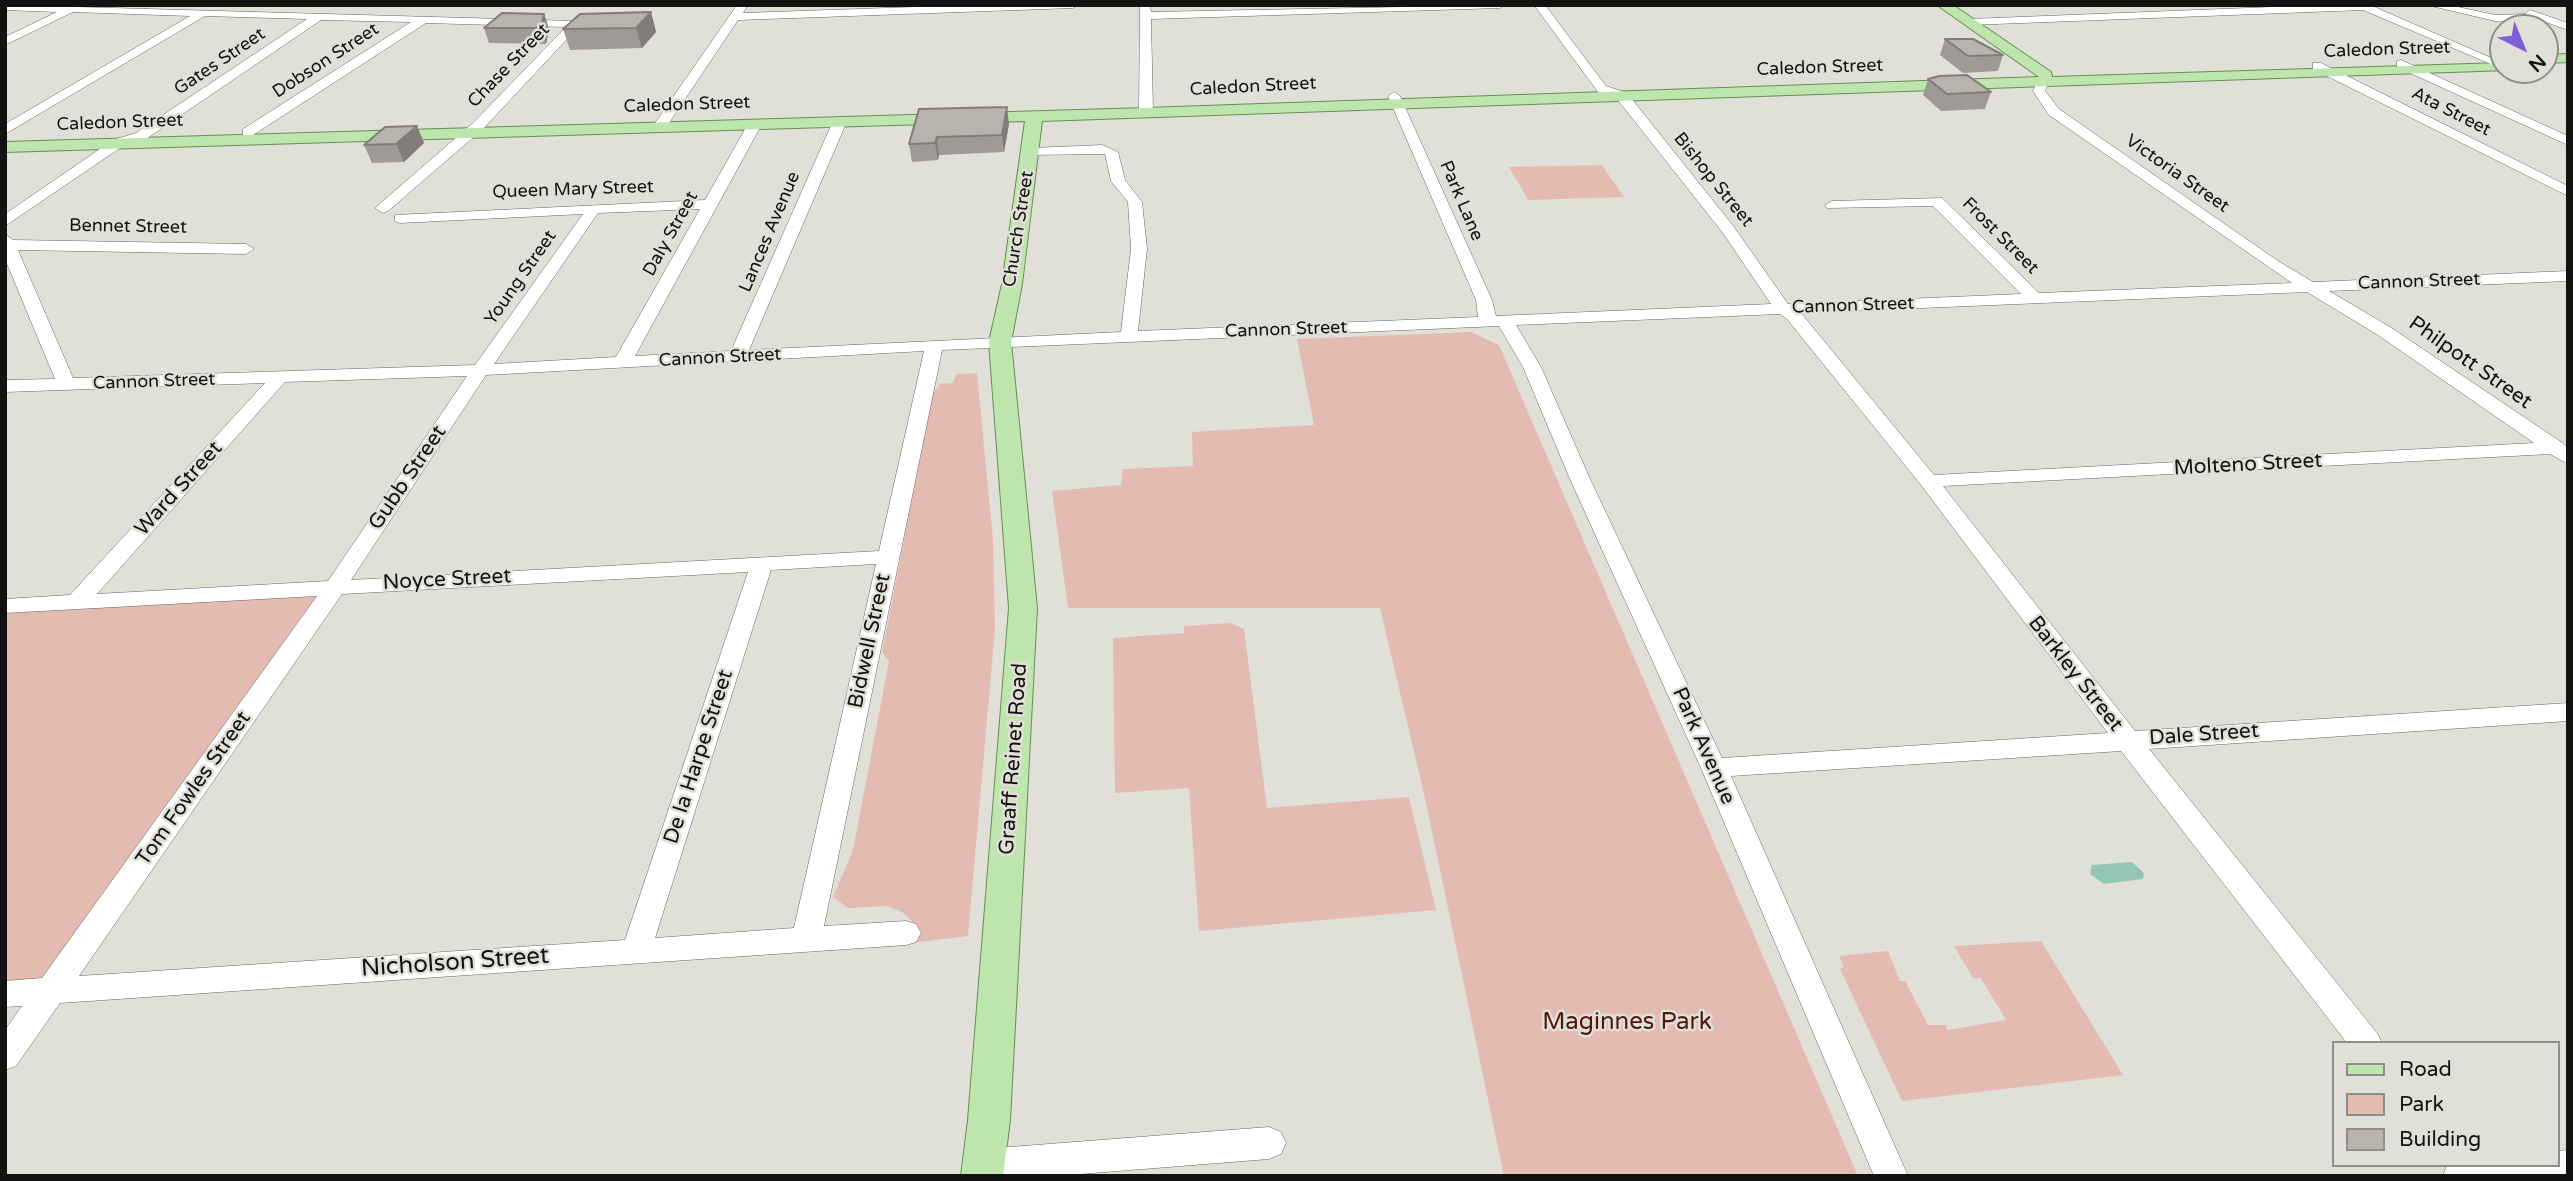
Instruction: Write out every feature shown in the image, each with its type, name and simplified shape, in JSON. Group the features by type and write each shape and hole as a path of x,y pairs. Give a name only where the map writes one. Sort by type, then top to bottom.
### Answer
{"main road":[{"path":"1944,5 2050,79 2045,102 2003,83"},
{"name":"Caledon Street","path":"1396,99 1622,96 2003,83 2317,66 2489,64"},
{"name":"Caledon Street","path":"668,117 755,124 1034,116 1145,108 1602,89 2332,74 2408,67"},
{"name":"Caledon Street","path":"5,147 473,129 668,117 1057,106 1145,108"},
{"path":"1013,108 1034,116 1057,106"},
{"name":"Church Street","path":"1000,342 1031,152 1034,116"},
{"name":"Caledon Street","path":"5,139 473,129"},
{"name":"Graaff Reinet Road","path":"983,1170 989,1120 1023,608 1000,342"}],"street":[{"path":"5,130 216,5"},
{"path":"668,117 743,5"},
{"path":"734,17 1073,5"},
{"path":"1145,108 1145,10 1500,5"},
{"path":"1539,5 1602,89 1622,96"},
{"path":"2432,5 2489,17"},
{"path":"2511,5 2532,14"},
{"path":"1969,22 2362,6 2489,60"},
{"path":"5,7 423,20"},
{"path":"5,42 72,9"},
{"name":"Gates Street","path":"5,221 118,143 141,136 318,17"},
{"name":"Chase Street","path":"423,20 575,24 473,129"},
{"name":"Dobson Street","path":"248,132 423,20"},
{"name":"Ata Street","path":"2317,66 2568,192"},
{"path":"2408,67 2568,141"},
{"name":"Bishop Street","path":"1622,96 1736,239 1783,309"},
{"name":"Park Lane","path":"1396,99 1484,300 1496,321"},
{"name":"Victoria Street","path":"2045,102 2096,141 2309,287"},
{"name":"Lances Avenue","path":"737,358 840,121"},
{"name":"Daly Street","path":"622,363 708,204 755,124"},
{"path":"406,206 473,129"},
{"path":"1031,152 1105,149 1111,152 1118,181 1135,202 1139,250 1129,337"},
{"name":"Frost Street","path":"1832,205 1937,201 2035,299"},
{"name":"Queen Mary Street","path":"383,208 406,206 439,215 708,204"},
{"name":"Young Street","path":"480,370 594,209"},
{"path":"7,242 67,386"},
{"name":"Bennet Street","path":"7,242 246,249"},
{"name":"Cannon Street","path":"5,386 480,370 1000,342 2568,276"},
{"name":"Philpott Street","path":"2309,287 2384,331 2563,451"},
{"name":"Barkley Street","path":"1783,309 1793,315 1928,481 2127,740 2364,1041"},
{"name":"Park Avenue","path":"1496,321 1532,366 1580,479 1714,768 1891,1176"},
{"name":"Bidwell Street","path":"807,937 934,346"},
{"name":"Gubb Street","path":"336,586 480,370"},
{"name":"Ward Street","path":"77,602 280,377"},
{"name":"Molteno Street","path":"1928,481 2563,451"},
{"name":"Noyce Street","path":"5,606 889,557"},
{"name":"De la Harpe Street","path":"636,950 762,564"},
{"name":"Tom Fowles Street","path":"51,991 336,586"},
{"name":"Dale Street","path":"1714,768 2568,712"},
{"name":"Nicholson Street","path":"5,994 807,937 906,933"},
{"path":"5,1056 51,991"},
{"path":"983,1170 1269,1143"},
{"path":"2466,1173 2553,1167"}],"green space":[{"path":"1602,165 1624,197 1528,200 1509,167"},
{"name":"Maginnes Park","path":"1471,332 1499,345 1858,1176 1504,1176 1425,798 1380,608 1068,608 1052,491 1121,485 1123,469 1193,466 1192,432 1314,425 1297,339"},
{"path":"977,373 993,540 995,629 968,936 895,945 911,931 912,921 902,912 888,906 848,908 833,897 853,850 889,661 882,652 933,393 940,384 953,383 956,374"},
{"path":"336,586 51,991 5,994 5,606"},
{"path":"1230,623 1244,629 1267,808 1409,797 1436,910 1199,931 1189,788 1115,793 1113,638 1184,633 1184,626"},
{"path":"2041,941 2123,1075 1902,1101 1840,969 1844,967 1839,956 1888,951 1900,981 1905,981 1928,1025 1946,1025 1947,1030 2006,1020 1981,978 1973,978 1954,946"}],"shaded area":[{"path":"2132,862 2144,873 2143,879 2104,884 2090,874 2092,865"}],"building":[{"path":"651,12 636,28 563,29 580,14"},
{"path":"502,13 544,14 541,28 484,28"},
{"path":"1945,39 1973,39 2003,55 1968,56"},
{"path":"1967,75 1991,92 1947,94 1928,79 1939,76"},
{"path":"1007,107 1002,135 937,137 935,143 909,144 919,109"},
{"path":"417,126 396,144 364,145 385,127"}]}
